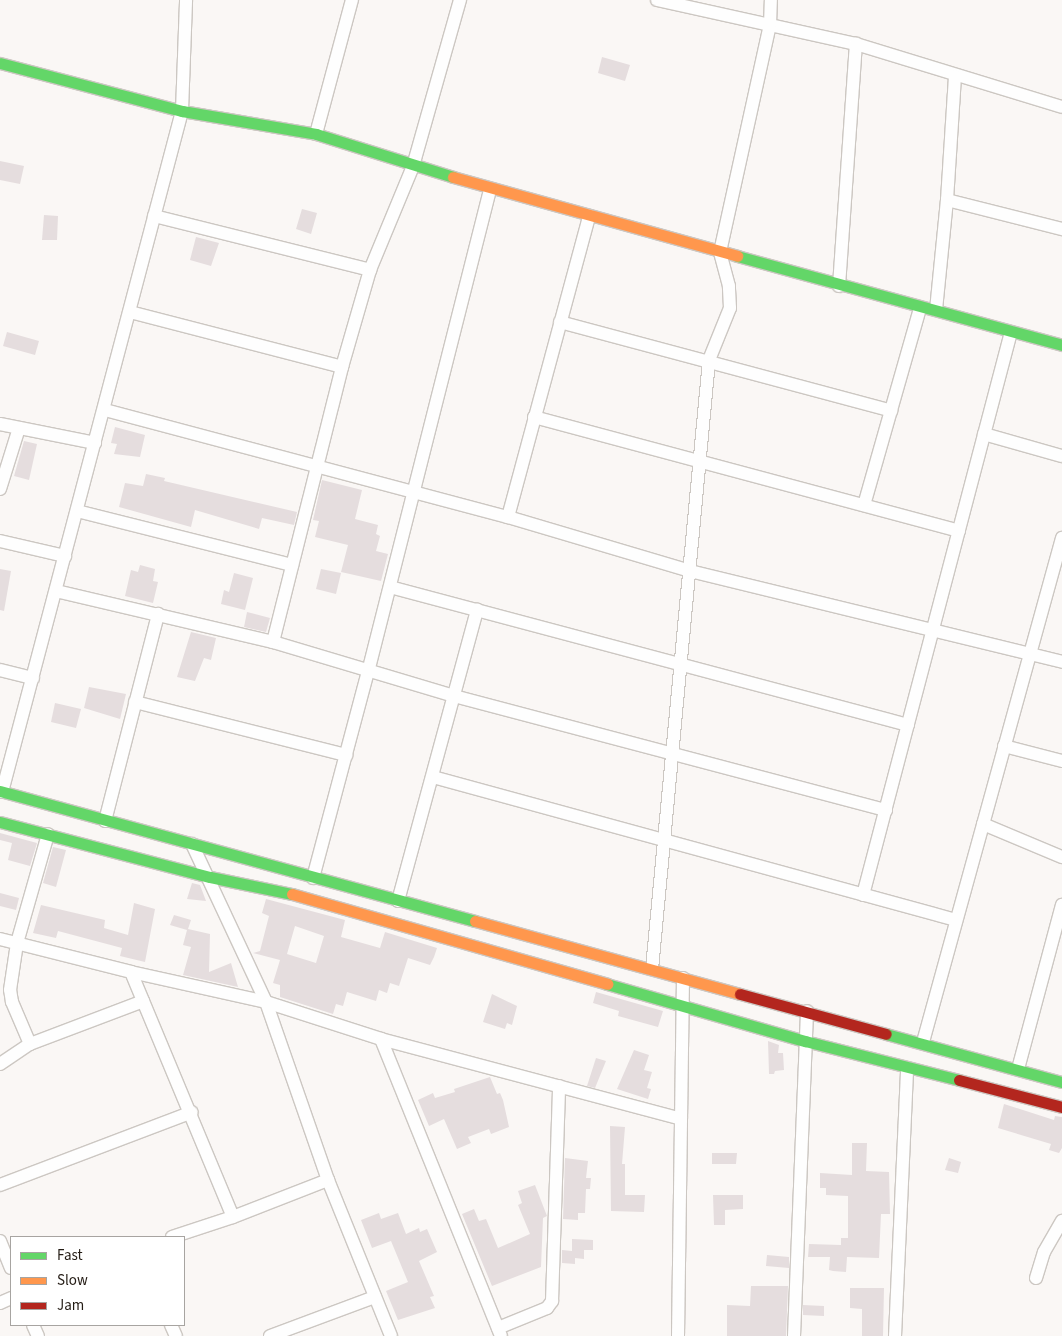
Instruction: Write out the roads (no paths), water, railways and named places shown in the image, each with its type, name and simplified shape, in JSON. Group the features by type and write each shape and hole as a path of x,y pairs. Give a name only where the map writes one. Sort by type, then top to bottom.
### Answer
{"main road":[{"path":"0,63 182,111 316,134 490,189 839,286 920,308 936,310 1062,345"},
{"path":"1,792 923,1042 1062,1082"},
{"path":"0,822 210,877 282,891 439,934 805,1041 1062,1107"}],"street":[{"path":"1,792 96,443 182,111 186,0"},
{"path":"316,134 352,0"},
{"path":"273,642 316,466 370,270 413,166 460,0"},
{"path":"657,0 856,44 954,76 1062,107"},
{"path":"652,969 710,360 730,308 729,286 720,252 770,25 770,0"},
{"path":"839,286 856,44"},
{"path":"936,310 947,200 954,76"},
{"path":"313,878 414,494 490,189"},
{"path":"947,200 1062,229"},
{"path":"154,216 370,270"},
{"path":"508,518 589,216"},
{"path":"864,505 920,308"},
{"path":"130,312 342,367"},
{"path":"560,322 710,360 890,410"},
{"path":"863,894 1011,332"},
{"path":"104,410 508,518 690,571 1062,662"},
{"path":"534,417 700,459 959,531"},
{"path":"0,424 96,443"},
{"path":"0,489 19,428"},
{"path":"984,434 1062,456"},
{"path":"77,511 292,564"},
{"path":"923,1042 1029,654 1059,556 1062,538"},
{"path":"0,541 65,556"},
{"path":"390,587 908,725"},
{"path":"56,591 273,642 368,672 454,696 886,810"},
{"path":"398,901 477,610"},
{"path":"105,820 158,614"},
{"path":"0,670 33,678"},
{"path":"135,702 346,755"},
{"path":"1004,746 1062,761"},
{"path":"432,777 956,920"},
{"path":"983,824 1062,857"},
{"path":"30,1044 12,1002 10,990 17,943 48,834"},
{"path":"192,844 210,877 266,1002 328,1180 391,1336"},
{"path":"1018,1069 1056,948 1062,905"},
{"path":"0,939 131,972 266,1002 381,1039 681,1119"},
{"path":"131,972 192,1112 233,1218"},
{"path":"678,1336 683,978"},
{"path":"0,1064 30,1044 143,1001"},
{"path":"794,1336 805,1041 808,1011"},
{"path":"381,1039 500,1332 547,1308 552,1301 559,1086"},
{"path":"895,1336 906,1068"},
{"path":"0,1186 192,1112"},
{"path":"175,1236 233,1218 328,1180"},
{"path":"1036,1278 1044,1252 1062,1221"},
{"path":"0,1241 10,1266"},
{"path":"276,1335 375,1297"}]}
